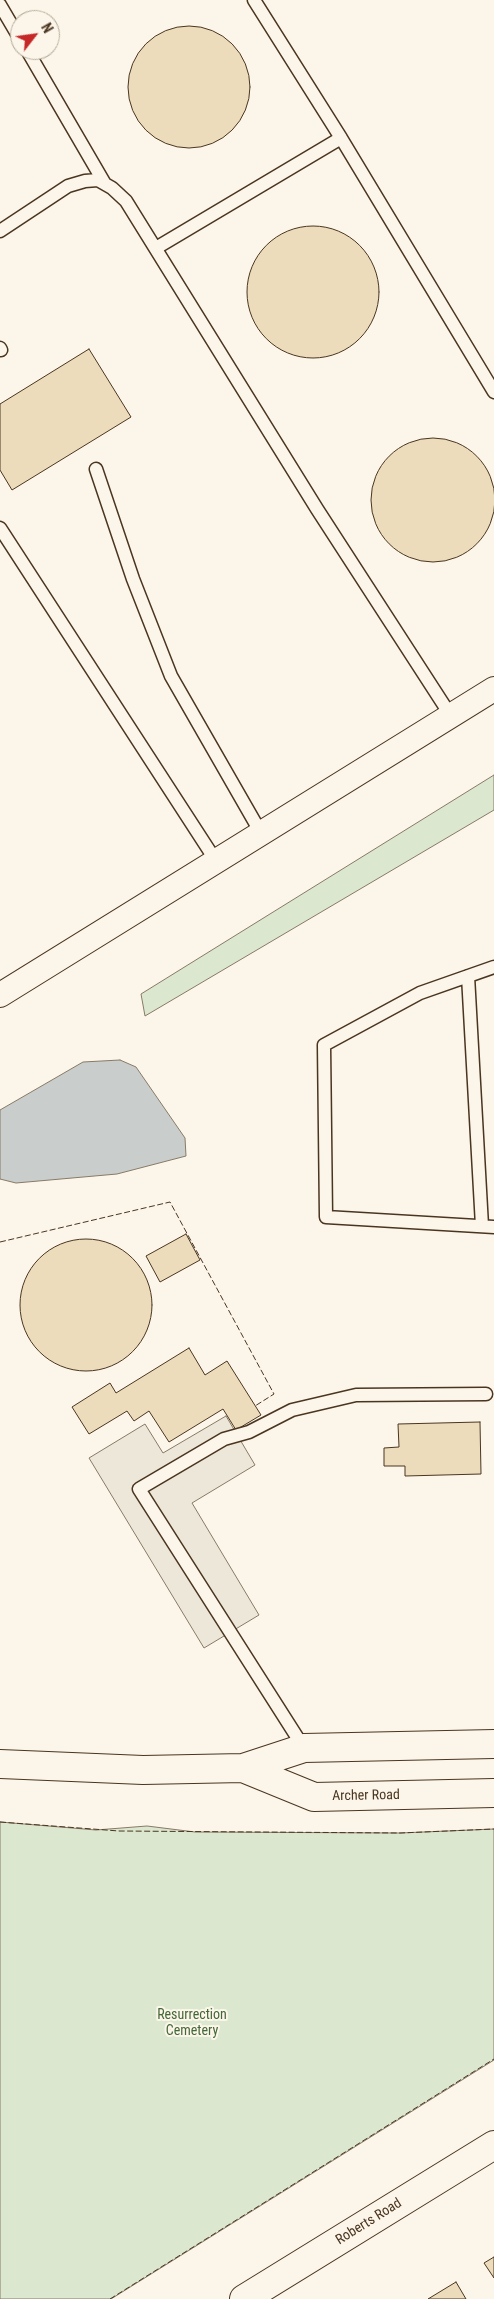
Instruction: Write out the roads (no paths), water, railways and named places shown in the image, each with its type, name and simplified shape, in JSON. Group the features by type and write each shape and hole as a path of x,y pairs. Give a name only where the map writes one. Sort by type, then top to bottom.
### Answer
{"main road":[{"name":"Archer Road","path":"0,1764 143,1770 243,1768 304,1748 494,1744"},
{"name":"Archer Road","path":"243,1768 314,1797 494,1793"},
{"name":"Roberts Road","path":"244,2299 494,2145"}],"street":[{"path":"0,995 494,689"}],"lane":[{"path":"254,0 341,138 494,392"},
{"path":"0,5 10,22"},
{"path":"33,60 105,184"},
{"path":"156,248 341,138"},
{"path":"0,231 68,186 98,180 126,201 318,509 451,716"},
{"path":"96,469 133,579 171,676 262,833"},
{"path":"0,528 216,862"},
{"path":"468,976 488,1227 326,1217 324,1046 420,993 468,976 494,968"},
{"path":"304,1748 139,1489 224,1439 249,1432 292,1410 356,1395 486,1394"}],"park label":[{"name":"Resurrection Cemetery","path":"192,2024"}]}
